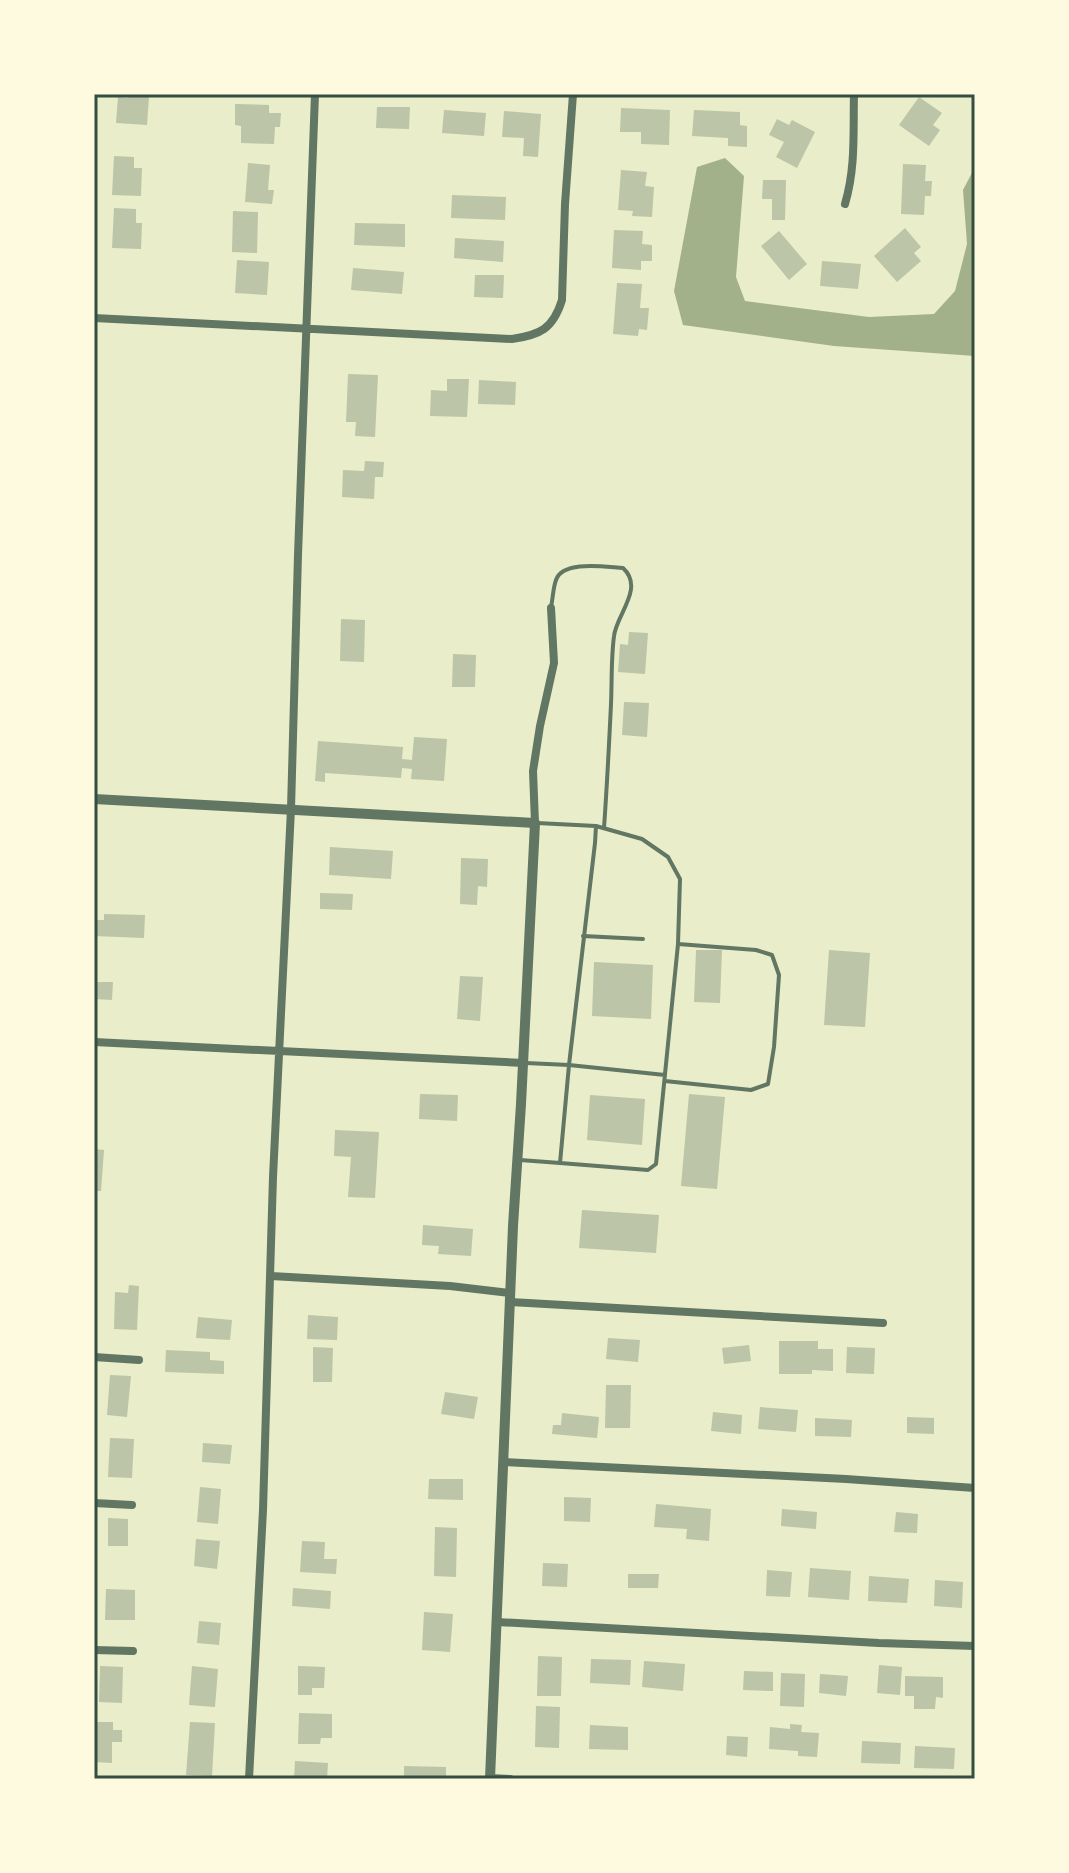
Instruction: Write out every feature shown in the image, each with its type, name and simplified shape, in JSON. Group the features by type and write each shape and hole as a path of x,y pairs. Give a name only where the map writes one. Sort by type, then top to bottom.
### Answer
{"street":[{"path":"249,1779 291,809 315,94"},
{"path":"94,318 512,339 527,337 547,327 557,314 562,300 573,94"},
{"path":"845,204 852,171 854,94"},
{"path":"510,1779 490,1779 510,1298 535,823 533,771 554,663 551,608"},
{"path":"94,799 535,823"},
{"path":"94,1042 524,1063"},
{"path":"271,1276 450,1286 510,1298 883,1323"},
{"path":"94,1357 139,1360"},
{"path":"503,1462 975,1488"},
{"path":"94,1503 132,1505"},
{"path":"497,1622 975,1646"},
{"path":"94,1650 133,1651"}],"lane":[{"path":"551,608 556,579 572,567 623,568 628,573 628,604 614,633 604,828"},
{"path":"517,1160 648,1170 656,1164 678,944 680,879 668,857 642,839 604,828 535,823"},
{"path":"560,1163 596,826"},
{"path":"583,936 643,939"},
{"path":"524,1063 569,1065 751,1090 768,1084 779,975 772,955 756,950 678,944"}],"shaded area":[{"path":"725,158 744,176 736,277 745,301 869,317 934,314 955,291 967,244 963,190 975,167 975,356 834,346 683,325 674,291 697,167"}],"building":[{"path":"118,97 149,97 147,125 116,123"},
{"path":"919,97 942,113 933,125 940,130 929,146 899,125"},
{"path":"235,104 269,105 269,113 281,113 280,127 275,127 274,144 241,143 241,126 235,125"},
{"path":"377,107 410,107 409,129 376,128"},
{"path":"621,108 670,110 669,145 641,144 641,132 620,132"},
{"path":"444,110 486,113 484,136 442,133"},
{"path":"694,110 740,112 740,125 747,126 747,147 728,146 728,138 692,136"},
{"path":"504,111 541,114 538,157 523,156 524,138 502,137"},
{"path":"777,119 789,125 792,120 815,132 797,168 776,157 784,142 769,135"},
{"path":"114,156 134,157 134,168 142,168 141,196 112,195"},
{"path":"248,163 270,165 268,190 274,190 272,204 245,202"},
{"path":"903,164 926,165 925,181 932,181 931,196 925,196 924,215 901,214"},
{"path":"621,170 647,172 645,186 654,187 652,217 632,216 633,211 618,210"},
{"path":"763,180 786,180 785,220 772,220 772,199 762,199"},
{"path":"452,195 506,197 505,220 451,218"},
{"path":"114,208 136,209 136,223 142,223 141,249 112,248"},
{"path":"233,211 258,212 257,253 232,252"},
{"path":"355,223 405,224 405,247 354,245"},
{"path":"905,228 921,247 914,253 921,261 897,282 874,256"},
{"path":"614,230 643,231 642,244 652,245 652,261 641,261 641,270 612,268"},
{"path":"779,231 807,264 789,280 761,246"},
{"path":"455,238 504,241 503,262 454,258"},
{"path":"237,260 269,262 267,295 235,293"},
{"path":"822,261 861,264 858,289 820,286"},
{"path":"353,268 404,272 402,294 351,290"},
{"path":"475,275 504,275 503,298 474,297"},
{"path":"617,283 642,284 640,308 649,308 647,330 639,329 638,336 613,334"},
{"path":"348,374 378,375 375,437 355,436 356,422 346,422"},
{"path":"447,379 469,379 467,417 430,416 431,390 447,391"},
{"path":"479,380 516,382 515,405 478,404"},
{"path":"365,461 384,462 383,477 375,477 374,499 342,497 343,470 364,471"},
{"path":"341,619 365,620 364,662 340,661"},
{"path":"629,632 648,633 645,674 618,672 620,644 628,645"},
{"path":"453,654 476,655 475,687 452,687"},
{"path":"624,702 649,703 647,737 622,735"},
{"path":"414,737 447,739 444,781 411,779 412,769 402,768 401,778 325,773 325,782 315,781 318,741 403,747 402,759 412,760"},
{"path":"330,847 393,851 391,879 329,875"},
{"path":"461,858 488,859 487,887 478,886 477,905 460,904"},
{"path":"320,893 353,894 352,910 320,909"},
{"path":"104,914 145,915 144,938 94,936 94,920 104,920"},
{"path":"696,950 722,950 720,1003 694,1002"},
{"path":"829,950 870,953 865,1027 824,1025"},
{"path":"594,962 653,965 651,1019 592,1016"},
{"path":"460,976 483,977 480,1021 457,1019"},
{"path":"94,982 113,982 112,1000 94,999"},
{"path":"420,1094 458,1095 457,1121 419,1119"},
{"path":"689,1094 725,1097 717,1189 681,1186"},
{"path":"590,1095 645,1099 642,1145 587,1140"},
{"path":"335,1130 379,1132 375,1198 348,1197 351,1157 334,1156"},
{"path":"94,1149 104,1150 101,1191 94,1191"},
{"path":"582,1210 659,1215 656,1253 579,1248"},
{"path":"423,1225 473,1229 471,1256 438,1254 439,1246 422,1245"},
{"path":"129,1285 139,1286 137,1330 114,1329 115,1292 128,1293"},
{"path":"308,1315 338,1317 337,1340 307,1339"},
{"path":"198,1317 232,1320 230,1340 196,1338"},
{"path":"608,1338 640,1340 638,1362 606,1359"},
{"path":"779,1341 818,1341 818,1349 833,1349 833,1371 779,1374"},
{"path":"749,1345 751,1361 724,1364 722,1348"},
{"path":"313,1347 333,1348 332,1382 313,1382"},
{"path":"847,1347 875,1348 874,1374 846,1373"},
{"path":"166,1350 210,1352 210,1360 224,1361 224,1374 165,1372"},
{"path":"110,1375 131,1376 127,1417 107,1415"},
{"path":"606,1385 631,1385 630,1428 605,1428"},
{"path":"445,1392 478,1397 474,1419 441,1414"},
{"path":"760,1407 798,1410 796,1432 758,1429"},
{"path":"713,1412 742,1415 741,1434 711,1431"},
{"path":"562,1413 599,1417 597,1438 552,1434 553,1425 561,1425"},
{"path":"907,1417 934,1418 934,1434 907,1433"},
{"path":"815,1418 852,1420 851,1437 815,1436"},
{"path":"110,1438 134,1439 132,1478 108,1477"},
{"path":"203,1443 232,1445 230,1464 202,1462"},
{"path":"429,1479 463,1479 463,1500 428,1499"},
{"path":"200,1487 221,1489 218,1524 197,1522"},
{"path":"564,1497 591,1498 590,1522 564,1521"},
{"path":"656,1504 711,1509 709,1541 686,1539 687,1529 654,1527"},
{"path":"782,1509 817,1512 816,1529 781,1526"},
{"path":"896,1512 918,1514 917,1533 894,1532"},
{"path":"108,1518 128,1519 128,1546 108,1546"},
{"path":"435,1527 457,1528 456,1577 434,1576"},
{"path":"196,1539 220,1541 217,1569 194,1566"},
{"path":"302,1541 325,1542 324,1559 337,1559 336,1574 300,1572"},
{"path":"543,1563 568,1564 567,1587 542,1586"},
{"path":"810,1568 851,1571 849,1600 808,1597"},
{"path":"767,1570 792,1572 790,1597 766,1596"},
{"path":"628,1574 659,1574 658,1588 628,1588"},
{"path":"869,1576 909,1579 907,1603 868,1601"},
{"path":"935,1580 963,1582 962,1608 934,1606"},
{"path":"293,1588 331,1591 330,1609 292,1606"},
{"path":"106,1589 135,1590 135,1620 105,1620"},
{"path":"424,1612 453,1614 450,1652 422,1650"},
{"path":"199,1621 221,1623 219,1645 197,1643"},
{"path":"538,1656 562,1657 561,1696 537,1696"},
{"path":"591,1659 631,1660 630,1685 590,1683"},
{"path":"644,1661 685,1664 683,1691 642,1687"},
{"path":"879,1665 902,1667 900,1695 877,1693"},
{"path":"100,1666 123,1667 122,1703 99,1702"},
{"path":"192,1666 218,1669 215,1707 189,1705"},
{"path":"298,1666 325,1667 324,1688 312,1688 312,1695 298,1695"},
{"path":"744,1671 773,1672 773,1691 743,1690"},
{"path":"781,1673 805,1674 804,1707 780,1706"},
{"path":"820,1674 848,1676 846,1696 819,1693"},
{"path":"905,1676 943,1677 943,1698 936,1697 935,1709 914,1709 914,1696 905,1696"},
{"path":"536,1706 560,1707 559,1748 535,1747"},
{"path":"299,1713 332,1714 332,1738 321,1738 320,1744 298,1744"},
{"path":"94,1722 113,1722 113,1730 122,1730 122,1742 112,1742 112,1763 94,1762"},
{"path":"190,1722 215,1723 212,1776 186,1775"},
{"path":"790,1724 802,1725 801,1732 819,1733 817,1757 798,1756 798,1751 769,1749 770,1727 790,1729"},
{"path":"590,1725 628,1727 628,1750 589,1749"},
{"path":"727,1736 748,1737 747,1757 726,1755"},
{"path":"862,1741 901,1743 900,1764 861,1763"},
{"path":"915,1746 955,1748 954,1769 914,1768"},
{"path":"295,1761 328,1763 327,1779 294,1779"},
{"path":"404,1766 446,1767 446,1779 404,1779"}]}
